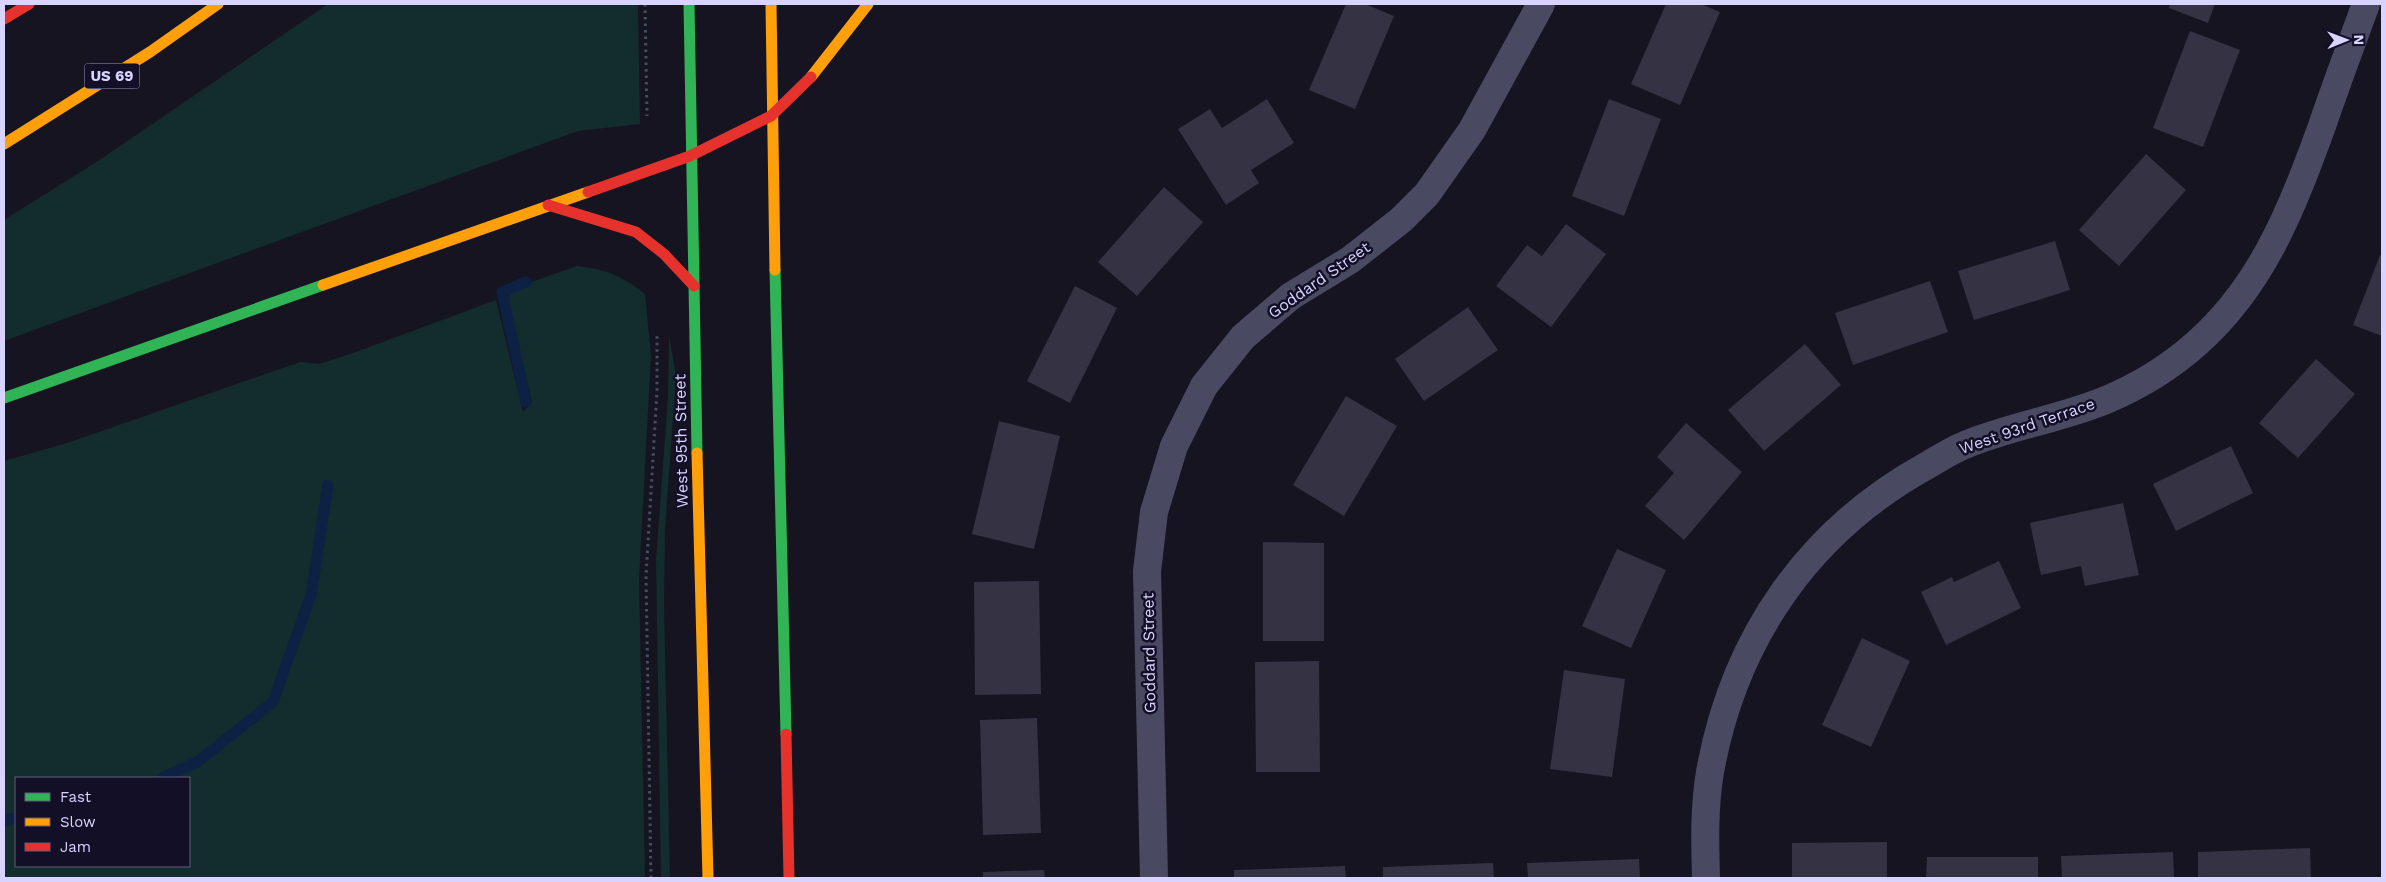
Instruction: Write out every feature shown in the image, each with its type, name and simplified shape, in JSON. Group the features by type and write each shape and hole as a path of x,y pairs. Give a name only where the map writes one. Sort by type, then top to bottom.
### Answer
{"main road":[{"path":"4,19 29,4"},
{"name":"US 69","path":"4,144 150,52 218,4"},
{"name":"West 95th Street","path":"689,4 690,156 708,878"},
{"path":"772,4 771,116 789,878"},
{"path":"4,398 690,156 771,116 819,70 868,4"},
{"path":"548,205 636,232 664,254 694,286"}],"street":[{"name":"Goddard Street","path":"1154,878 1147,571 1154,512 1174,446 1204,386 1243,337 1291,296 1350,260 1402,220 1427,194 1472,130 1542,4"},
{"name":"West 93rd Terrace","path":"1706,878 1705,826 1710,773 1728,699 1759,629 1779,596 1802,566 1849,518 1900,480 1964,445 2106,400 2165,368 2197,344 2238,299 2260,270 2278,238 2309,161 2366,4"}],"path":[{"path":"645,4 647,116"},
{"path":"650,878 646,576 657,391 657,336"}],"green space":[{"path":"328,4 638,4 640,124 578,131 4,341 4,220 101,159"},
{"path":"577,266 613,274 629,282 645,294 651,355 639,579 645,878 4,878 4,461 67,443 300,362 319,364 353,353 496,300 523,412 532,402 508,302 511,289"},
{"path":"669,335 676,375 665,530 664,605 670,878 661,878 656,560 668,397"}],"building":[{"path":"1346,4 1365,4 1394,16 1355,109 1309,90"},
{"path":"1666,4 1701,4 1720,12 1680,105 1631,84"},
{"path":"2170,4 2215,4 2208,23 2169,8"},
{"path":"2190,31 2240,50 2203,147 2153,128"},
{"path":"1267,99 1294,143 1251,170 1259,183 1226,205 1178,129 1210,109 1222,128"},
{"path":"1609,99 1661,119 1624,216 1572,196"},
{"path":"2146,154 2186,190 2119,266 2079,230"},
{"path":"1164,187 1203,222 1137,296 1098,262"},
{"path":"1566,224 1606,254 1551,327 1496,286 1527,245 1542,256"},
{"path":"2055,241 2070,290 1974,320 1958,271"},
{"path":"2380,255 2382,256 2382,336 2353,325"},
{"path":"1930,281 1948,332 1853,365 1835,313"},
{"path":"1075,286 1117,308 1070,403 1027,381"},
{"path":"1468,307 1498,350 1424,401 1395,359"},
{"path":"1805,344 1841,385 1764,451 1728,410"},
{"path":"2316,359 2355,394 2298,458 2259,423"},
{"path":"1346,396 1397,426 1344,516 1293,485"},
{"path":"999,421 1060,436 1034,549 972,534"},
{"path":"1686,423 1742,472 1684,540 1645,506 1674,473 1657,457"},
{"path":"2231,446 2253,493 2176,531 2153,484"},
{"path":"2123,503 2139,575 2085,586 2081,566 2041,575 2030,523"},
{"path":"1263,542 1324,543 1324,641 1263,641"},
{"path":"1617,549 1666,570 1631,648 1582,626"},
{"path":"1999,561 2021,608 1946,645 1921,592 1952,577 1954,582"},
{"path":"1039,581 1041,694 975,695 974,582"},
{"path":"1862,638 1910,661 1871,747 1822,725"},
{"path":"1319,661 1320,772 1256,772 1255,662"},
{"path":"1564,670 1625,679 1612,777 1550,769"},
{"path":"1037,718 1041,833 983,835 980,720"},
{"path":"1887,842 1887,878 1792,878 1792,843"},
{"path":"2310,848 2311,878 2198,878 2198,852"},
{"path":"2173,852 2174,878 2062,878 2061,856"},
{"path":"1927,857 2038,857 2038,878 1926,878"},
{"path":"1639,859 1640,878 1528,878 1527,863"},
{"path":"1493,863 1494,878 1383,878 1383,867"},
{"path":"1345,866 1346,878 1234,878 1234,870"},
{"path":"1044,870 1045,878 983,878 983,872"}],"waterway":[{"path":"526,282 502,292 526,402"},
{"path":"164,777 197,762 273,702 311,595 328,485"},
{"path":"4,820 15,818"}],"traffic: fast":[{"path":"689,4 697,453"},
{"path":"775,270 786,734"},
{"path":"4,398 323,285"}],"traffic: slow":[{"path":"4,144 150,52 218,4"},
{"path":"771,4 775,270"},
{"path":"811,77 868,4"},
{"path":"323,285 588,192"},
{"path":"697,453 708,878"}],"traffic: jam":[{"path":"4,19 29,4"},
{"path":"588,192 690,156 771,116 811,77"},
{"path":"548,205 636,232 664,254 694,286"},
{"path":"786,734 789,878"}]}
